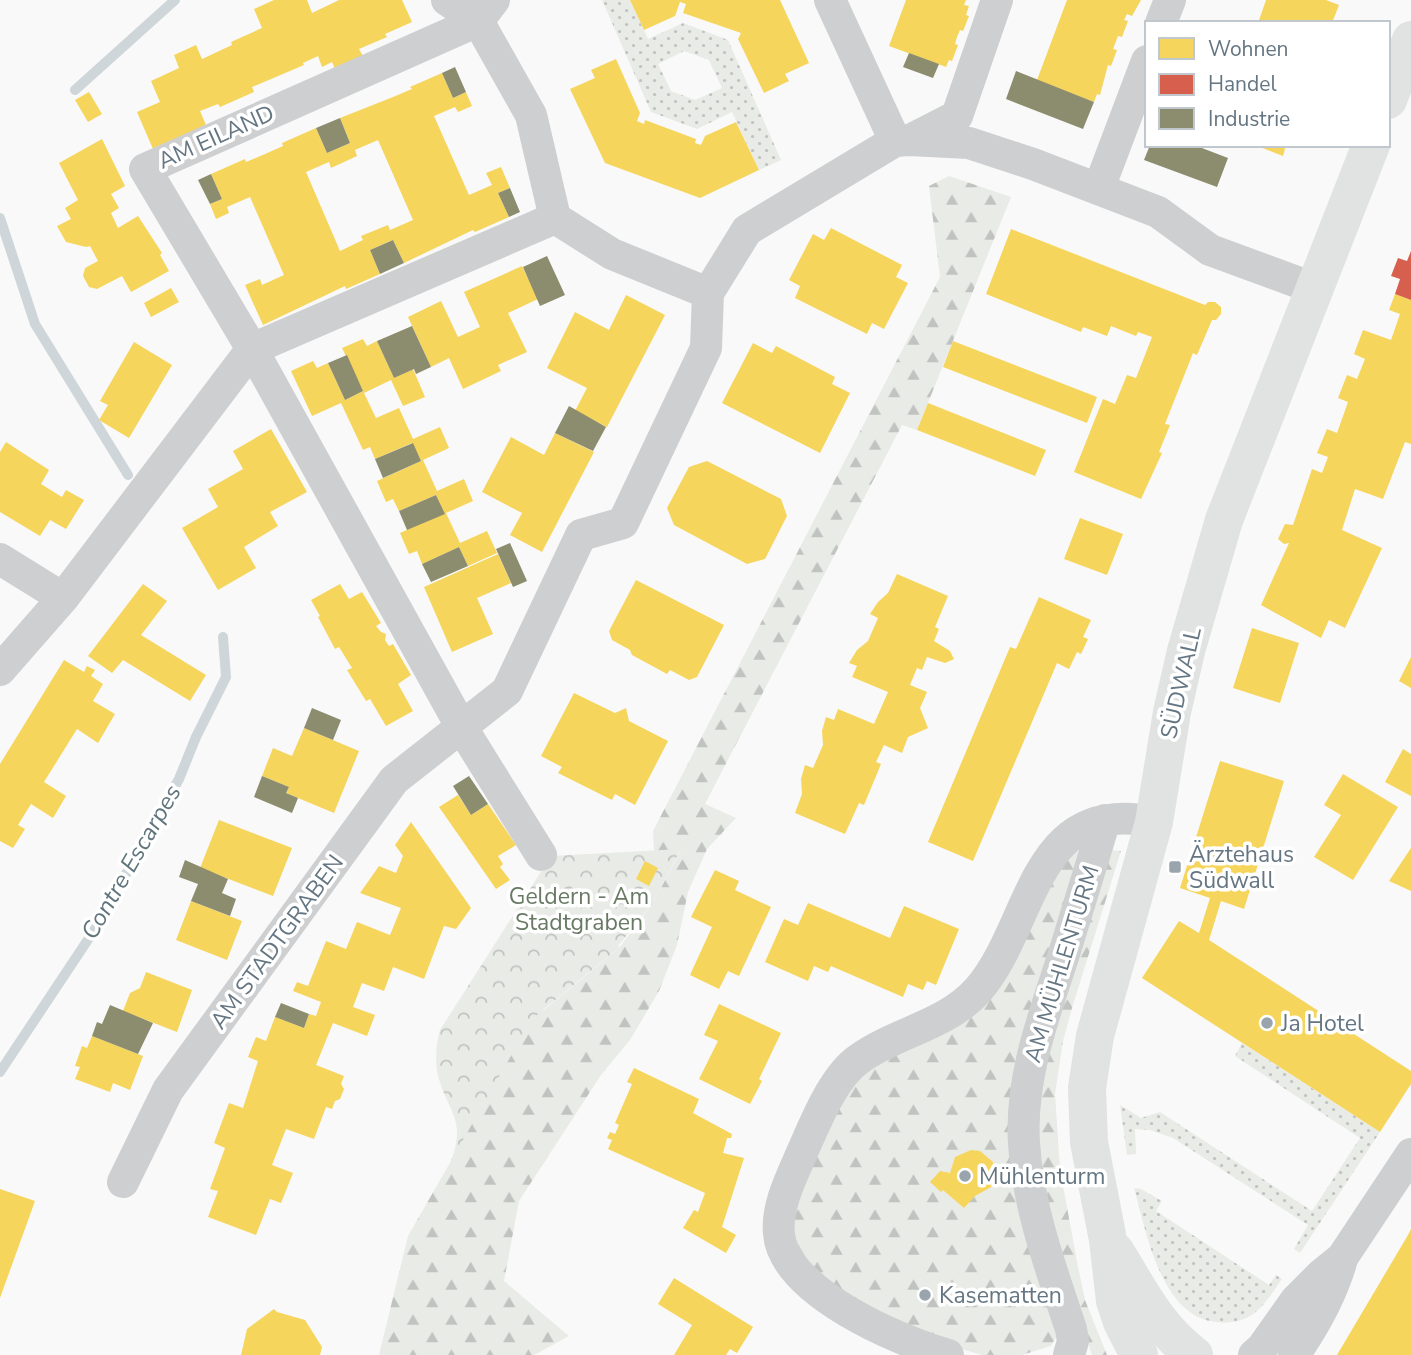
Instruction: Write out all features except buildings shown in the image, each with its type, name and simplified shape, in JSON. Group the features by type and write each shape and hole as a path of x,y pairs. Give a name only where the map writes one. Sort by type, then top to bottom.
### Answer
{"street":[{"path":"447,0 486,11 531,115 555,218 612,254 708,293 747,230 902,140 957,116 997,0"},
{"path":"830,0 902,140"},
{"path":"1162,21 1170,0"},
{"name":"AM EILAND","path":"462,728 252,349 145,169 486,11"},
{"path":"1399,87 1411,40"},
{"path":"1099,188 1145,66"},
{"path":"902,140 969,143 1099,188 1158,212 1210,250 1316,289"},
{"name":"SÜDWALL","path":"1139,1355 1122,1322 1115,1301 1108,1240 1089,1142 1087,1088 1095,1035 1154,822 1172,712 1206,578 1224,520 1370,147"},
{"path":"0,670 63,598 252,349 555,218"},
{"name":"AM STADTGRABEN","path":"123,1182 168,1090 394,780 507,691 581,535 623,523 706,348 708,293"},
{"path":"0,559 63,598"},
{"path":"462,728 541,855"},
{"name":"AM MÜHLENTURM","path":"948,1355 900,1339 821,1295 786,1257 779,1235 780,1213 813,1126 841,1077 858,1059 950,1014 976,992 995,968 1031,888 1049,856 1072,834 1105,820 1131,817 1154,822"},
{"name":"AM MÜHLENTURM","path":"1069,1355 1073,1341 1027,1177 1024,1102 1035,1043 1105,820"},
{"path":"1254,1355 1262,1348 1296,1300 1342,1258 1411,1154"},
{"name":"SÜDWALL","path":"1108,1240 1164,1328 1194,1355"},
{"path":"1294,1355 1323,1309 1335,1283 1342,1258"}],"green space":[{"path":"602,0 630,0 648,39 683,23 728,40 781,160 759,170 732,112 697,129 651,112","holes":["684,51 709,60 722,88 695,100 671,91 658,64"]},
{"path":"949,176 1011,197 917,430 902,425 705,804 736,818 707,849 688,892 677,945 659,991 630,1040 601,1075 519,1201 504,1281 569,1336 534,1355 379,1355 408,1236 457,1146 457,1120 438,1076 437,1049 440,1030 544,1010 619,948 653,903 681,850 654,851 653,831 940,277 929,186"},
{"path":"1077,848 1082,859 1020,1059 1058,1334 1051,1346 1022,1355 982,1355 941,1343 821,1281 795,1242 794,1203 837,1102 872,1066 928,1037 1049,879"},
{"name":"Geldern - Am Stadtgraben","path":"681,849 653,903 618,946 620,947 532,1019 451,1161 457,1135 454,1116 437,1070 436,1052 440,1030 551,856"},
{"path":"1110,850 1121,851 1063,1041 1055,1094 1060,1169 1077,1262 1085,1300 1107,1355 1092,1355 1045,1213 1032,1107"},
{"path":"1242,1043 1380,1132 1300,1253 1294,1249 1308,1225 1173,1138 1150,1130 1135,1129 1136,1154 1127,1155 1120,1105 1141,1118 1160,1112 1312,1211 1360,1138 1235,1056"},
{"path":"1134,1188 1162,1201 1156,1211 1269,1285 1276,1275 1282,1279 1263,1306 1239,1321 1216,1322 1197,1317 1182,1305 1169,1289 1159,1269"}],"waterway":[{"name":"Contre Escarpes","path":"75,90 175,0"},
{"name":"Contre Escarpes","path":"0,218 35,324 128,475"},
{"name":"Contre Escarpes","path":"0,1072 97,926 179,779 196,737 226,677 223,637"}],"place":[{"name":"Ärztehaus Südwall","path":"1175,867"},
{"name":"Ja Hotel","path":"1267,1023"},
{"name":"Mühlenturm","path":"965,1176"},
{"name":"Kasematten","path":"925,1295"}]}
